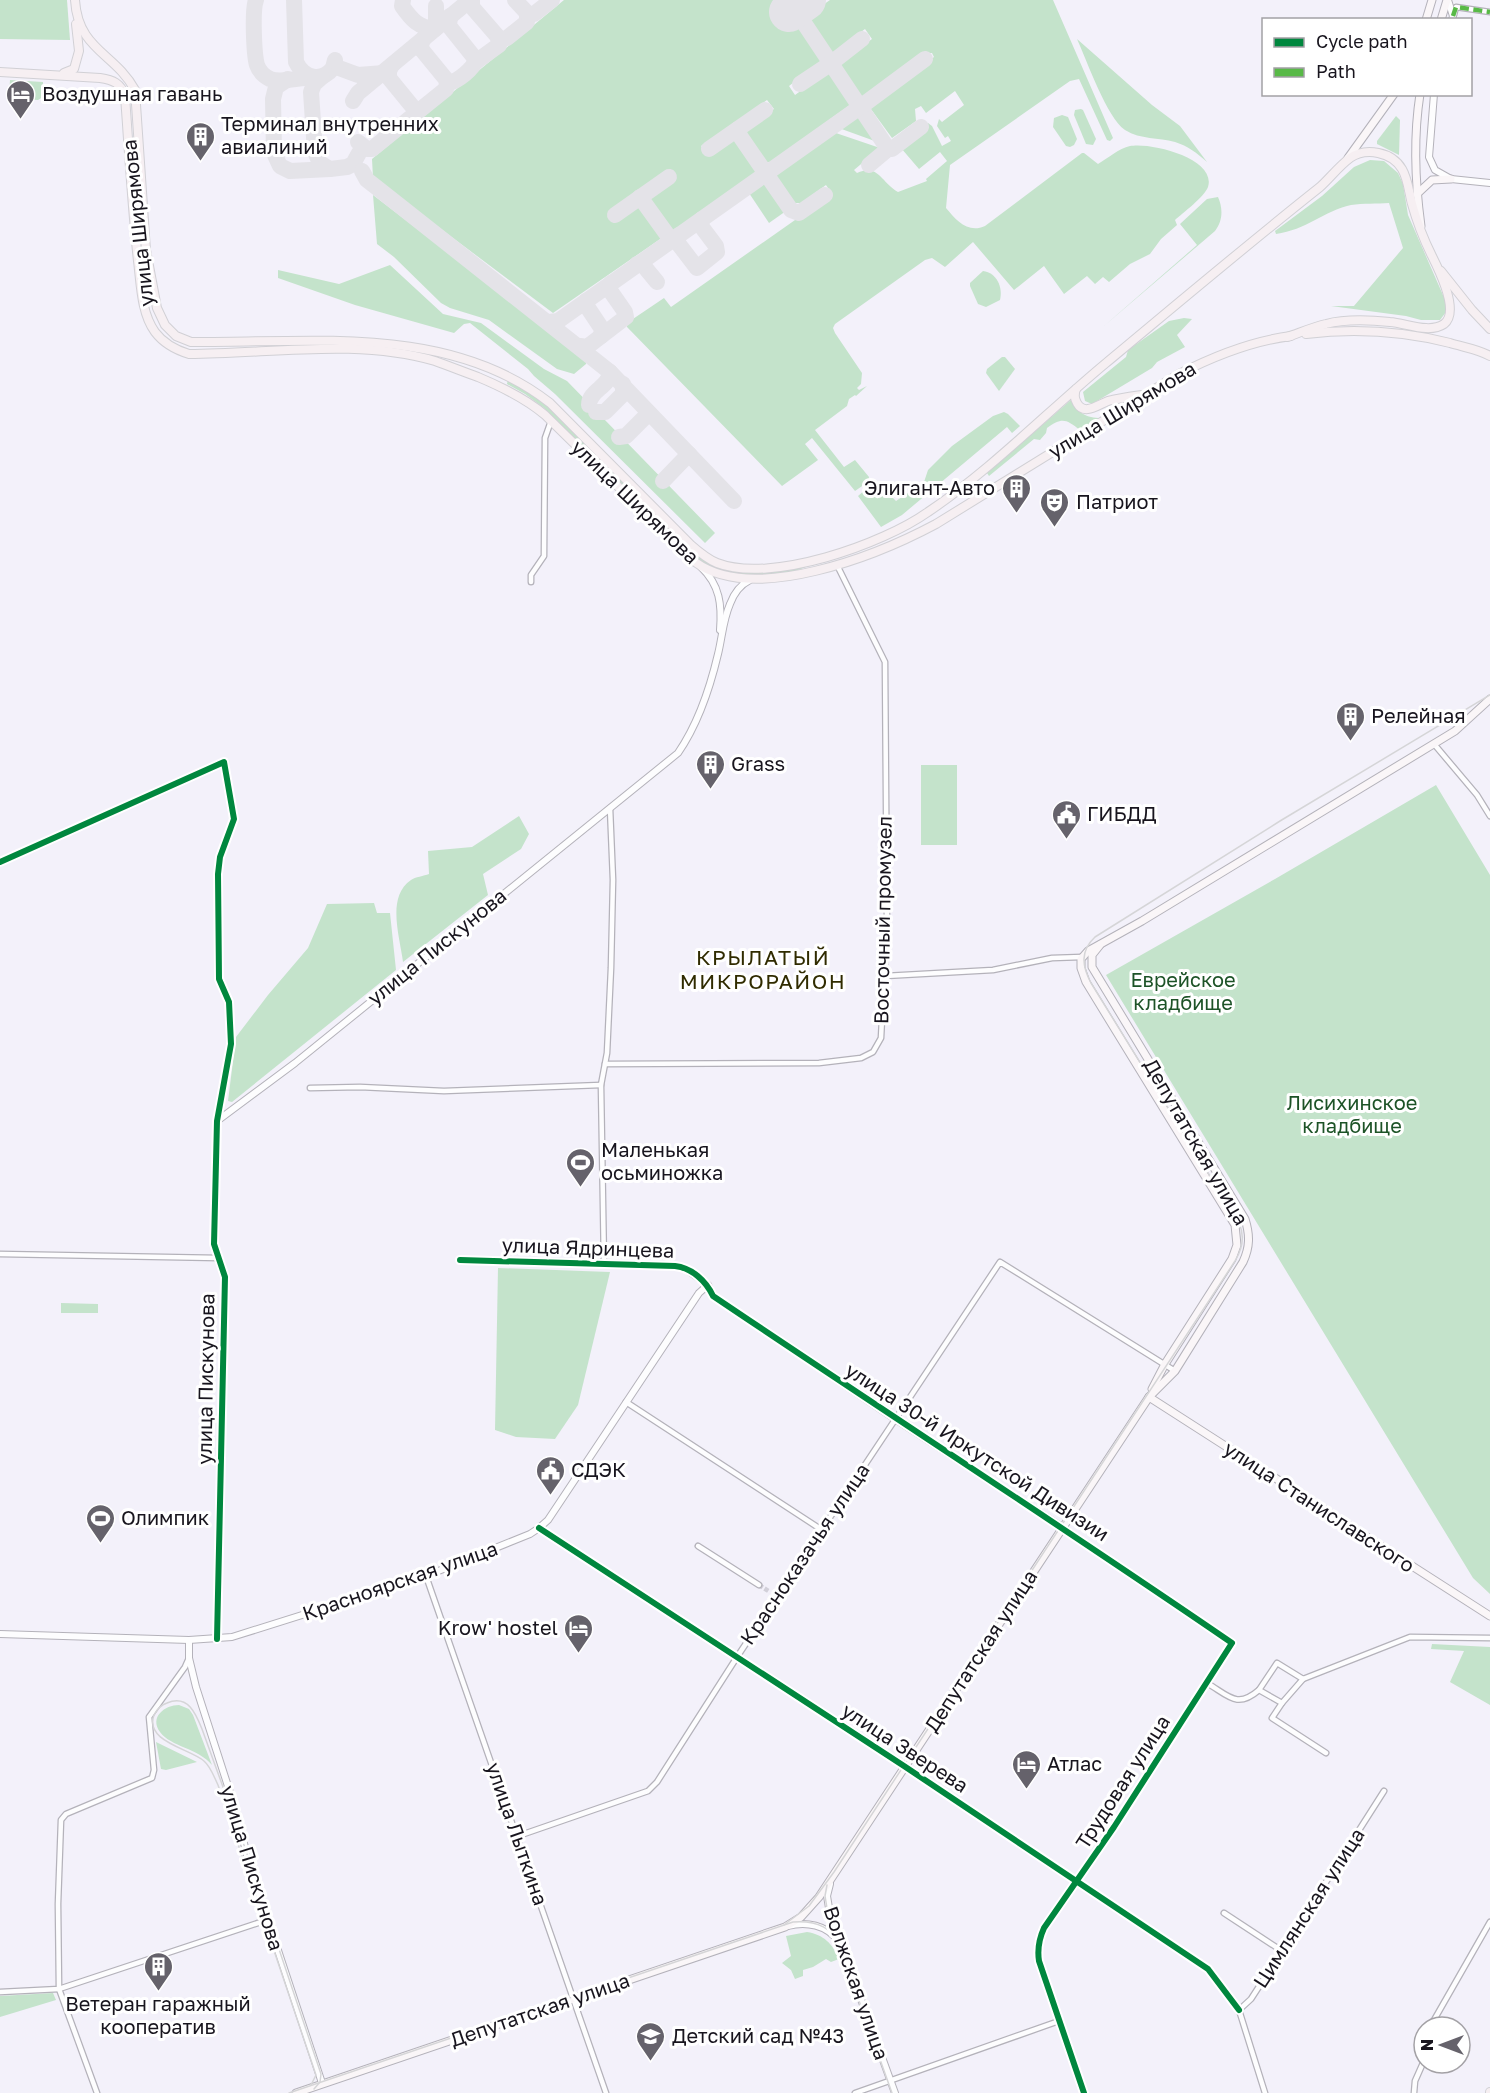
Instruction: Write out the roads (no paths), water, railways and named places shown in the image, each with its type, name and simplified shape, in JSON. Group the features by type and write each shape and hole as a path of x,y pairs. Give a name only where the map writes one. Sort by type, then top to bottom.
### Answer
{"main road":[{"name":"улица Ширямова","path":"75,0 77,21 82,32 122,73 135,90 147,257 157,308 161,319 171,332 191,342 367,342 412,347 488,366 510,376 550,403 691,545 700,553 730,567 760,568 797,564 871,541 913,522 980,471 1076,388 1320,187 1347,160"},
{"path":"1427,18 1432,0"},
{"path":"1442,18 1447,0"},
{"path":"53,75 74,69 78,57 75,10"},
{"name":"улица Ширямова","path":"0,72 109,79 116,82 123,90 141,288 154,331 169,345 189,354 369,351 416,357 460,370 506,390 535,406 678,548 701,567 720,576 750,580 785,577 836,564 895,544 936,524 1200,363 1245,346 1287,337 1338,332 1403,333 1473,349 1490,356"},
{"path":"1347,160 1393,96"},
{"path":"1420,96 1415,151 1422,234"},
{"path":"1287,337 1328,323 1382,321 1428,328 1442,325 1448,319 1450,308 1437,266 1422,234 1404,174 1395,161 1382,154 1371,152 1358,154 1347,160"},
{"path":"1417,194 1432,180 1451,179"},
{"path":"1437,266 1490,329"},
{"path":"460,358 474,365 472,371 460,370"},
{"path":"506,390 501,385 501,379 505,375 510,376"},
{"path":"1076,388 1076,401 1080,408 1085,409 1108,401 1146,394"},
{"path":"1082,957 1455,731 1490,699"},
{"name":"Депутатская улица","path":"1097,946 1092,955 1092,967 1245,1220 1248,1229 1249,1247 1243,1262 1174,1371 1149,1397"},
{"name":"Депутатская улица","path":"296,2093 785,1927 810,1908 835,1872 1149,1397 1165,1364 1232,1259 1237,1245 1237,1231 1209,1181 1086,982 1081,968 1082,957"},
{"name":"улица Станиславского","path":"1149,1397 1490,1616"},
{"name":"улица Пискунова","path":"322,2083 325,2093"}],"street":[{"path":"1447,0 1453,18"},
{"path":"1453,18 1456,7 1490,12"},
{"path":"1434,96 1429,157 1435,170 1451,179 1490,183"},
{"path":"531,582 531,575 544,556 544,438 551,421"},
{"name":"Восточный промузел","path":"605,1064 819,1063 861,1058 873,1052 881,1038 885,976 887,863 885,662 836,564"},
{"name":"улица Пискунова","path":"701,567 715,584 721,605 715,666"},
{"name":"улица Пискунова","path":"217,1640 225,1277 214,1244 218,1121 295,1063 678,753 686,742 698,716 715,666 730,604 740,587 750,580"},
{"path":"1434,744 1478,795 1490,816"},
{"path":"0,862 224,762 234,819 220,857 218,873 219,979 229,1002 231,1044 218,1121"},
{"path":"604,1265 601,1085 607,1053 612,924 610,808"},
{"path":"885,976 993,970 1052,958 1082,957"},
{"path":"310,1088 346,1087 444,1091 601,1085"},
{"path":"0,1254 219,1258"},
{"name":"улица Ядринцева","path":"460,1260 682,1267 708,1285"},
{"name":"Красноказачья улица","path":"518,1836 648,1791 664,1772 737,1656 1000,1262 1165,1364"},
{"name":"Красноярская улица","path":"0,1634 217,1640 248,1633 426,1576 539,1528 548,1520 699,1293 708,1285"},
{"name":"улица 30-й Иркутской Дивизии","path":"708,1285 713,1296 895,1419 1062,1527 1232,1643"},
{"path":"1165,1364 1174,1371"},
{"path":"626,1402 822,1530"},
{"name":"улица Зверева","path":"539,1528 737,1656 1208,1969 1239,2010"},
{"path":"698,1546 759,1584"},
{"name":"улица Лыткина","path":"426,1576 606,2093"},
{"path":"770,1592 777,1597"},
{"path":"1326,1753 1272,1718 1303,1679 1410,1637 1490,1638"},
{"name":"улица Пискунова","path":"189,1640 189,1658 196,1687 235,1808 267,1920 322,2083"},
{"name":"Трудовая улица","path":"1059,2021 1037,1949 1044,1928 1119,1819 1232,1643"},
{"path":"97,2093 59,1989 58,1914 61,1820 66,1814 152,1778 154,1770 149,1717 189,1658"},
{"path":"1207,1683 1238,1701 1249,1699 1259,1690 1277,1663 1303,1679"},
{"path":"1259,1690 1282,1703"},
{"name":"Цимлянская улица","path":"1239,2010 1251,1998 1384,1791"},
{"name":"Волжская улица","path":"835,1872 828,1889 828,1904 842,1950 895,2093"},
{"path":"1224,1913 1282,1951"},
{"path":"0,1992 59,1989 267,1920"},
{"path":"1437,2015 1490,1922"},
{"name":"Депутатская улица","path":"785,1927 804,1924 821,1928 836,1938 842,1950"},
{"path":"1239,2010 1265,2093"},
{"path":"855,2093 1059,2021 1084,2093"},
{"path":"1414,2093 1418,2075"}],"tunnel":[{"path":"759,1585 770,1592"}],"tram line":[{"path":"784,1925 809,1906 834,1872 1240,1251 1242,1233 1239,1223 1091,983 1084,965 1085,953 1090,942 1280,821 1490,695"},
{"path":"311,2085 316,2075 218,1785 204,1761 170,1744 156,1732 153,1724 154,1715 161,1706 167,1703 174,1701 186,1703 194,1712 202,1729 244,1845 321,2074 320,2082 314,2089"},
{"path":"827,1885 825,1896 828,1914 892,2093"},
{"path":"289,2093 793,1922 810,1922 823,1927 835,1936 844,1949"}],"place":[{"name":"Воздушная гавань","path":"21,120"},
{"name":"Терминал внутренних авиалиний","path":"200,162"},
{"name":"Элигант-Авто","path":"1016,514"},
{"name":"Патриот","path":"1055,528"},
{"name":"Релейная","path":"1350,742"},
{"name":"Grass","path":"710,790"},
{"name":"ГИБДД","path":"1066,840"},
{"name":"Маленькая осьминожка","path":"580,1188"},
{"name":"СДЭК","path":"550,1496"},
{"name":"Олимпик","path":"100,1544"},
{"name":"Krow' hostel","path":"579,1654"},
{"name":"Атлас","path":"1026,1790"},
{"name":"Ветеран гаражный кооператив","path":"158,1992"},
{"name":"Детский сад №43","path":"651,2062"}],"district":[{"name":"КРЫЛАТЫЙ МИКРОРАЙОН","path":"763,970"}],"park label":[{"name":"Еврейское кладбище","path":"1183,992"},
{"name":"Лисихинское кладбище","path":"1352,1114"}]}
